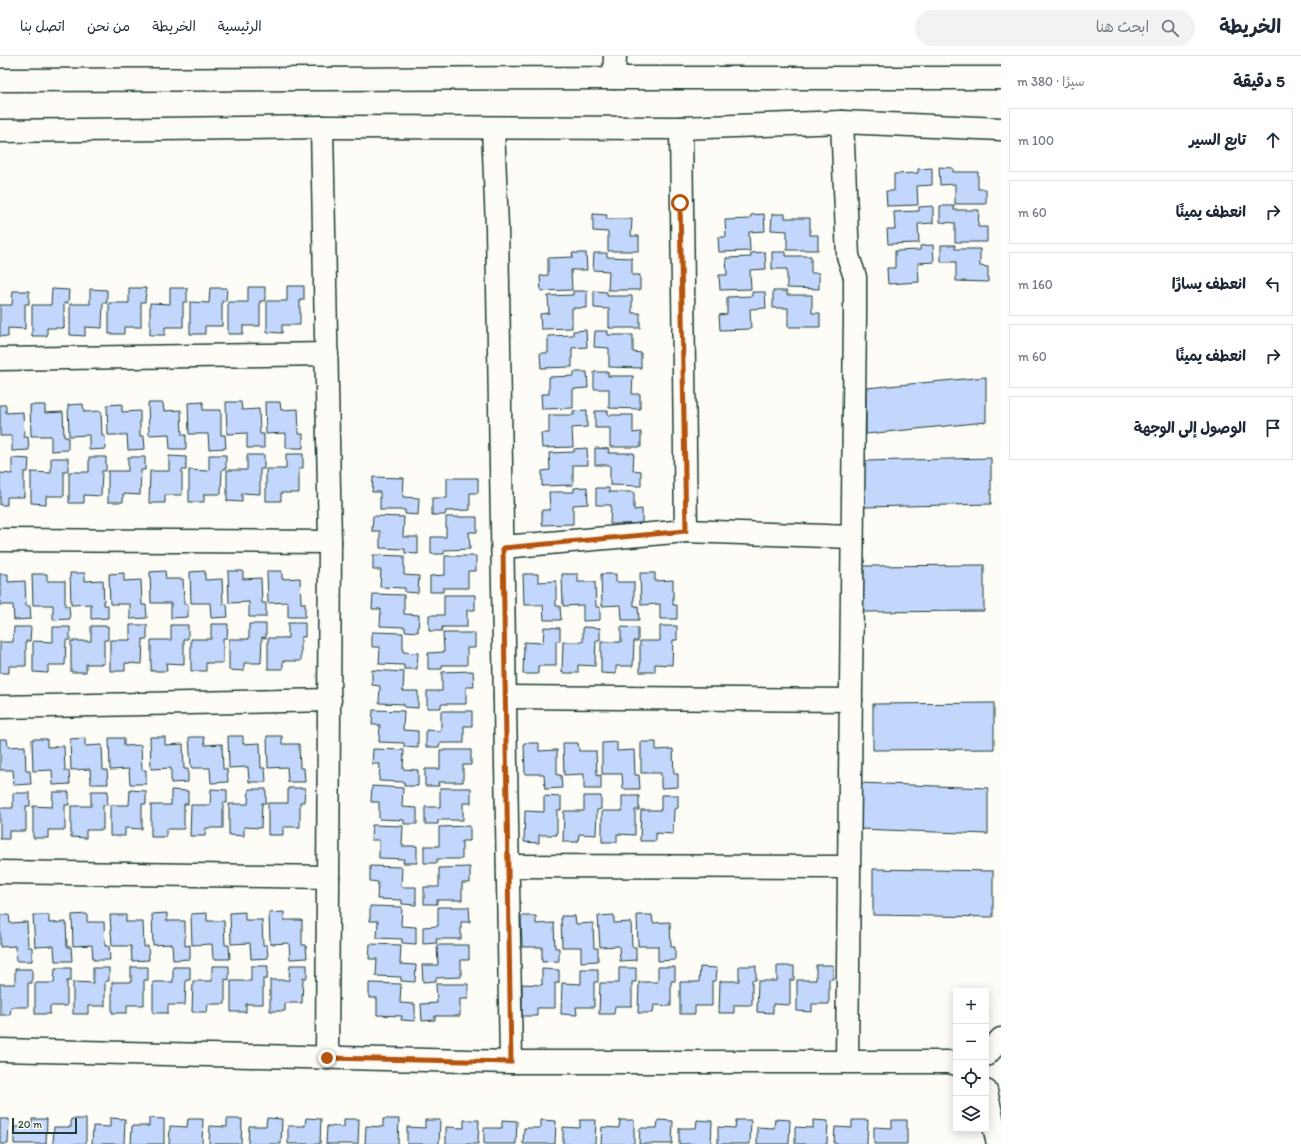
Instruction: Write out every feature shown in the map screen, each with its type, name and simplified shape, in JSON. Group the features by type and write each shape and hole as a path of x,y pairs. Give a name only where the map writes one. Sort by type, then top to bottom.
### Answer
{"street":[{"path":"614,78 615,56"},
{"path":"0,80 1001,78"},
{"path":"842,122 848,256 855,277 847,1061"},
{"path":"0,131 322,127 681,128 842,122 1001,129"},
{"path":"322,127 330,542 327,1058"},
{"path":"493,128 497,227 511,1062"},
{"path":"681,128 686,531"},
{"path":"0,359 327,354"},
{"path":"503,548 686,531 852,537"},
{"path":"0,540 330,542"},
{"path":"505,697 851,700"},
{"path":"0,707 330,700"},
{"path":"508,866 849,867"},
{"path":"0,872 328,878"},
{"path":"989,1052 1001,1039"},
{"path":"0,1050 511,1062 847,1061 953,1063"},
{"path":"987,1096 998,1144"}],"building":[{"path":"939,167 953,168 953,172 978,172 978,189 986,189 986,204 955,204 955,184 940,185"},
{"path":"932,168 932,185 917,186 918,205 887,206 886,191 894,191 894,174 918,173 918,169"},
{"path":"933,206 933,223 918,224 919,243 888,244 887,229 895,229 894,212 919,211 919,207"},
{"path":"940,206 954,206 954,210 979,210 978,227 987,227 987,242 955,242 955,223 940,222"},
{"path":"593,214 607,215 606,219 632,219 631,236 639,236 639,251 608,251 608,232 593,231"},
{"path":"764,214 765,231 749,232 750,251 719,252 718,237 726,237 725,220 750,219 751,215"},
{"path":"772,214 785,214 785,218 810,218 810,235 818,235 818,250 787,250 787,231 771,230"},
{"path":"933,245 934,262 918,263 919,282 888,284 887,268 895,268 895,251 920,250 920,246"},
{"path":"941,245 955,245 955,249 980,249 980,266 988,267 988,282 956,281 956,262 941,262"},
{"path":"765,252 766,269 750,270 751,289 720,290 719,275 727,275 726,258 751,257 751,253"},
{"path":"772,252 786,252 786,256 811,256 811,273 819,273 819,289 787,288 787,269 772,269"},
{"path":"572,253 586,253 587,270 571,270 572,290 541,291 540,276 548,275 548,258 573,257"},
{"path":"594,253 607,253 607,257 632,258 632,275 640,275 640,290 608,290 609,271 593,270"},
{"path":"287,286 304,286 304,300 300,300 300,325 282,325 282,333 267,332 267,301 287,301"},
{"path":"248,287 265,287 265,301 260,301 260,326 243,326 243,334 228,334 228,302 248,302"},
{"path":"129,288 146,288 145,302 141,302 141,327 124,327 124,334 109,334 109,303 129,303"},
{"path":"170,288 187,288 187,302 183,302 183,327 165,327 165,335 150,335 150,303 170,304"},
{"path":"210,288 227,288 226,301 222,301 222,326 205,326 205,334 190,334 190,302 209,303"},
{"path":"52,289 69,290 68,303 64,303 64,328 47,328 47,336 32,336 32,305 51,305"},
{"path":"90,289 107,290 107,303 103,303 102,328 85,327 85,336 70,335 70,304 90,304"},
{"path":"13,291 29,291 29,304 25,304 25,329 8,328 8,337 0,336 0,305 12,305"},
{"path":"573,291 587,291 587,308 572,308 572,328 541,329 540,314 549,313 548,296 573,295"},
{"path":"594,291 607,292 607,296 632,296 632,313 640,313 640,328 609,328 609,309 594,308"},
{"path":"773,291 787,291 787,295 812,295 812,313 820,313 820,327 788,327 788,308 773,308"},
{"path":"752,292 765,292 766,308 750,309 751,329 720,330 719,315 727,314 727,297 752,296"},
{"path":"586,330 587,347 572,348 572,367 541,368 540,353 548,353 548,336 573,335 573,331"},
{"path":"595,331 608,331 608,335 633,335 633,352 641,353 641,368 609,367 609,348 594,347"},
{"path":"574,372 587,372 588,388 573,389 573,408 542,409 541,394 549,394 549,377 574,376"},
{"path":"594,372 608,372 608,376 633,376 632,394 640,394 640,409 609,408 609,389 594,389"},
{"path":"986,377 986,422 866,434 866,388"},
{"path":"203,402 203,410 221,410 221,435 225,435 226,448 209,449 208,434 189,434 188,403"},
{"path":"226,402 241,402 242,410 259,409 260,434 264,434 264,448 247,448 247,433 227,434"},
{"path":"265,402 280,402 281,410 298,409 299,434 303,434 303,448 286,448 286,433 266,434"},
{"path":"148,403 163,403 164,411 181,410 182,435 186,435 186,449 170,449 169,434 149,435"},
{"path":"83,404 84,412 101,411 102,436 105,436 106,449 89,450 89,435 69,436 68,405"},
{"path":"122,404 122,412 140,411 140,436 144,436 145,449 128,450 127,435 108,435 107,405"},
{"path":"0,405 6,405 6,413 23,412 24,437 28,437 29,450 12,451 12,436 0,436"},
{"path":"30,405 45,405 45,413 63,412 64,437 68,437 68,450 51,451 51,436 31,436"},
{"path":"587,410 587,427 572,428 573,447 542,448 541,433 549,433 549,415 574,415 573,411"},
{"path":"595,411 608,411 608,415 633,415 633,433 641,432 641,447 610,447 610,428 595,428"},
{"path":"587,448 588,465 573,465 573,485 542,486 542,471 550,470 549,453 574,452 574,449"},
{"path":"595,448 609,449 608,453 634,453 633,470 641,471 641,486 610,485 610,465 595,465"},
{"path":"286,454 303,454 303,468 299,468 299,493 281,493 281,501 266,501 266,469 286,469"},
{"path":"209,455 226,455 226,469 222,469 221,494 204,494 204,502 189,502 189,470 209,471"},
{"path":"247,455 264,455 264,469 260,469 260,494 242,493 242,502 227,501 227,470 247,470"},
{"path":"169,456 186,457 186,470 182,470 182,495 165,495 165,503 149,503 150,471 169,471"},
{"path":"89,457 106,457 106,471 102,471 101,496 84,495 84,503 69,503 69,472 89,472"},
{"path":"128,457 145,457 145,470 141,470 140,495 123,494 123,502 108,502 108,471 128,471"},
{"path":"12,458 29,459 28,472 24,472 24,497 7,497 7,505 0,505 0,473 12,474"},
{"path":"51,458 68,458 68,471 64,471 64,496 46,496 46,504 31,503 31,472 51,473"},
{"path":"991,458 991,504 864,507 864,461"},
{"path":"373,477 404,478 403,497 419,498 418,515 405,514 405,510 380,510 380,492 372,492"},
{"path":"447,478 478,478 478,493 470,493 470,510 446,511 445,515 432,515 432,498 447,498"},
{"path":"587,487 588,504 573,505 573,524 542,525 542,510 550,510 549,492 574,492 574,488"},
{"path":"596,488 609,488 609,492 634,492 634,510 642,509 642,524 610,524 611,505 596,505"},
{"path":"373,516 404,517 403,537 418,537 418,554 405,553 405,549 380,548 380,531 372,531"},
{"path":"446,517 477,517 477,532 469,532 470,549 445,550 444,554 431,554 431,537 446,537"},
{"path":"373,555 404,556 404,575 419,576 418,593 405,592 405,588 380,587 381,570 373,570"},
{"path":"445,556 476,556 476,571 468,571 468,588 443,588 443,592 430,592 430,576 445,575"},
{"path":"984,565 984,611 863,612 863,566"},
{"path":"165,571 166,579 183,579 184,604 188,604 188,617 171,618 171,603 151,603 150,572"},
{"path":"205,571 205,580 222,579 223,604 227,604 228,617 211,618 210,603 191,603 190,572"},
{"path":"228,571 243,571 243,579 261,578 262,603 266,603 266,617 249,617 249,602 229,603"},
{"path":"267,571 282,571 282,579 300,578 301,603 305,603 305,617 288,617 288,602 268,603"},
{"path":"70,573 85,573 85,581 103,580 104,605 108,605 108,618 91,619 91,604 71,605"},
{"path":"124,573 124,581 141,580 142,605 146,605 147,618 130,619 130,604 110,604 109,574"},
{"path":"640,573 655,573 655,581 673,580 673,605 677,605 677,619 660,619 660,604 641,605"},
{"path":"0,574 8,574 8,582 25,581 26,606 30,606 31,619 14,620 13,605 0,605"},
{"path":"32,574 47,574 47,581 65,581 65,606 69,606 70,619 53,620 53,605 33,605"},
{"path":"523,574 538,574 538,582 556,581 556,606 560,606 561,620 544,620 543,605 524,605"},
{"path":"562,574 578,574 578,582 595,582 596,607 600,607 600,620 583,621 583,605 563,606"},
{"path":"601,574 616,574 616,582 634,582 634,606 638,606 639,620 622,620 621,605 602,606"},
{"path":"373,594 404,595 404,614 419,615 418,632 405,631 405,627 380,626 381,609 372,609"},
{"path":"444,595 475,595 475,610 467,610 467,627 442,627 442,631 429,631 429,615 444,615"},
{"path":"288,623 305,623 305,637 301,637 301,661 283,661 283,669 268,669 268,638 288,638"},
{"path":"211,624 228,624 227,638 223,638 223,663 206,663 206,671 191,671 191,639 211,639"},
{"path":"249,624 266,624 266,638 262,637 261,663 244,663 244,671 229,670 229,639 249,639"},
{"path":"130,625 147,625 147,639 143,639 142,664 125,663 125,671 110,671 110,640 130,640"},
{"path":"171,625 188,625 188,639 184,639 184,664 166,663 167,671 151,671 151,640 171,640"},
{"path":"91,626 108,626 108,640 104,640 104,664 86,664 86,672 71,672 71,641 91,641"},
{"path":"660,626 677,626 677,640 673,640 672,665 655,664 655,672 640,672 640,641 660,641"},
{"path":"14,627 31,627 30,641 26,641 26,666 9,666 9,673 0,673 0,642 13,642"},
{"path":"53,627 70,627 70,640 66,640 65,665 48,665 48,673 33,672 33,641 53,642"},
{"path":"544,627 560,628 560,641 556,641 556,666 538,666 538,674 523,674 524,642 543,643"},
{"path":"583,627 600,628 600,641 596,641 595,666 578,665 578,673 562,673 563,642 583,642"},
{"path":"621,627 638,628 638,641 634,641 633,666 616,666 616,674 601,673 601,642 621,642"},
{"path":"372,632 403,633 403,652 418,653 417,669 404,669 404,665 379,664 380,647 372,647"},
{"path":"443,633 475,633 475,648 467,648 467,665 442,665 442,669 428,669 428,653 444,652"},
{"path":"372,670 404,672 403,691 418,691 418,708 404,707 404,704 379,703 380,686 372,685"},
{"path":"473,671 474,687 466,687 466,704 441,704 441,708 427,708 427,691 442,691 442,672"},
{"path":"994,703 994,749 873,750 873,704"},
{"path":"373,710 404,711 403,730 418,731 418,748 404,747 404,743 379,742 380,725 372,725"},
{"path":"441,711 472,711 472,726 464,726 464,743 440,743 439,747 426,747 426,730 441,731"},
{"path":"228,736 243,736 243,744 260,743 261,768 265,768 266,782 249,782 248,767 229,768"},
{"path":"267,736 282,736 282,744 299,744 300,768 304,768 305,782 288,782 287,767 268,768"},
{"path":"150,737 165,737 165,745 183,744 184,769 188,769 188,782 171,783 171,768 151,769"},
{"path":"189,737 204,737 205,745 222,744 223,769 227,769 228,782 211,783 210,768 191,768"},
{"path":"85,738 85,746 102,745 103,770 107,770 108,784 91,784 90,769 71,770 70,739"},
{"path":"109,738 124,738 124,746 141,745 142,770 146,770 146,784 130,784 129,769 110,770"},
{"path":"0,739 7,739 8,747 25,746 26,771 30,771 31,784 14,785 13,770 0,770"},
{"path":"32,739 47,739 47,747 64,746 65,771 69,771 70,784 53,785 52,770 33,771"},
{"path":"617,742 617,751 634,750 635,775 639,775 640,789 623,789 622,774 602,774 602,743"},
{"path":"641,742 656,742 656,750 673,749 674,774 678,774 678,787 661,788 661,773 641,773"},
{"path":"524,743 539,743 539,751 557,750 557,775 561,775 562,788 545,789 544,774 525,774"},
{"path":"563,743 578,743 579,751 596,751 597,776 601,775 601,789 584,789 584,774 564,775"},
{"path":"373,749 404,750 403,769 418,770 418,786 404,786 404,782 379,781 380,764 372,764"},
{"path":"440,750 471,750 471,765 463,765 463,782 438,782 439,786 425,786 425,769 440,769"},
{"path":"859,783 988,788 988,834 859,829"},
{"path":"372,786 403,788 402,807 417,808 417,824 404,824 404,820 379,819 379,802 371,802"},
{"path":"288,788 305,788 304,802 300,802 300,827 283,827 283,835 268,835 268,803 288,803"},
{"path":"440,788 471,788 471,803 463,803 463,820 438,820 438,824 425,824 425,807 440,807"},
{"path":"211,789 227,790 227,803 223,803 223,828 206,828 205,836 190,836 191,805 210,805"},
{"path":"249,789 266,789 266,803 262,803 261,828 244,827 244,836 229,835 229,804 248,804"},
{"path":"130,790 146,791 146,804 142,804 142,829 125,828 125,836 110,836 110,805 129,805"},
{"path":"171,790 188,791 188,804 184,804 184,829 166,829 166,837 151,837 151,805 171,805"},
{"path":"91,791 108,791 107,805 103,805 103,830 86,830 86,838 71,837 71,806 91,806"},
{"path":"53,792 69,792 69,805 65,805 65,830 48,830 48,838 33,838 33,806 52,807"},
{"path":"13,793 30,793 30,806 26,806 26,831 9,831 9,839 0,839 0,808 13,808"},
{"path":"661,795 678,795 678,808 674,809 673,834 656,833 656,841 640,841 641,810 661,810"},
{"path":"544,796 561,797 561,810 557,810 557,835 539,835 539,843 524,842 525,811 544,812"},
{"path":"584,796 601,796 601,809 597,810 596,835 579,834 578,842 563,842 564,811 584,811"},
{"path":"622,796 639,796 639,810 635,810 635,835 617,834 617,842 602,842 602,811 622,811"},
{"path":"372,825 403,826 402,846 417,846 417,863 403,863 404,859 379,858 379,840 371,840"},
{"path":"470,826 470,841 462,841 462,859 437,859 437,863 424,863 424,846 439,846 439,827"},
{"path":"370,866 402,867 401,887 416,887 416,905 402,904 402,900 377,899 378,882 370,881"},
{"path":"470,867 470,883 462,883 462,900 437,900 437,904 424,904 424,887 439,887 439,868"},
{"path":"873,869 993,871 993,917 873,915"},
{"path":"370,906 402,907 401,926 416,927 416,944 402,943 402,939 377,938 378,921 370,921"},
{"path":"438,907 469,907 470,922 461,922 461,939 436,939 437,943 423,944 423,927 438,926"},
{"path":"245,912 245,920 262,920 263,945 267,945 268,958 251,959 250,943 231,944 230,913"},
{"path":"284,912 284,920 302,920 302,945 306,945 307,958 290,959 289,943 270,944 269,913"},
{"path":"167,913 167,921 185,921 185,946 190,945 190,959 173,960 172,944 153,945 152,914"},
{"path":"207,913 207,921 224,921 225,945 229,945 230,959 213,959 212,944 192,945 191,914"},
{"path":"87,914 87,922 104,922 105,946 109,946 110,960 93,960 92,945 73,946 72,915"},
{"path":"0,915 9,915 10,923 27,922 28,947 32,947 32,961 16,961 15,946 0,947"},
{"path":"33,915 49,915 49,923 66,922 67,947 71,947 72,961 55,961 54,946 35,947"},
{"path":"110,915 126,915 126,922 143,922 144,947 148,946 149,960 132,961 131,946 112,946"},
{"path":"614,915 614,923 631,922 632,947 636,947 636,960 620,961 619,946 600,947 598,916"},
{"path":"637,915 652,915 653,923 670,922 671,947 675,947 675,960 658,961 658,946 638,946"},
{"path":"521,916 536,916 536,924 554,923 555,948 559,948 559,961 542,962 542,947 522,947"},
{"path":"561,916 575,916 576,924 593,923 594,948 598,948 598,961 581,962 581,947 562,947"},
{"path":"370,944 401,945 400,964 416,965 415,982 401,981 401,977 376,976 377,959 369,959"},
{"path":"437,945 469,945 469,960 461,960 461,977 436,978 436,981 423,982 422,965 438,965"},
{"path":"290,965 307,965 307,978 303,978 302,1003 285,1003 285,1011 270,1011 270,980 289,980"},
{"path":"816,965 833,965 833,979 829,979 829,1004 812,1004 812,1012 797,1011 797,980 816,980"},
{"path":"212,966 229,966 229,980 225,979 225,1004 208,1004 207,1012 192,1012 193,981 212,981"},
{"path":"251,966 268,966 267,979 263,979 263,1004 246,1004 246,1012 231,1012 231,981 251,981"},
{"path":"739,966 756,966 756,980 752,980 752,1005 734,1005 734,1013 719,1013 720,981 739,981"},
{"path":"777,966 794,966 794,980 790,980 790,1005 773,1004 773,1013 757,1012 758,981 777,981"},
{"path":"131,967 148,967 148,980 144,980 144,1005 127,1005 127,1013 112,1013 112,982 131,982"},
{"path":"173,967 190,967 190,980 186,980 185,1005 168,1005 168,1013 153,1013 153,982 173,982"},
{"path":"658,967 675,967 675,981 671,981 671,1006 654,1005 653,1013 638,1013 639,982 658,982"},
{"path":"700,967 717,968 716,981 712,981 712,1006 695,1006 695,1014 680,1014 680,982 699,982"},
{"path":"55,968 71,968 71,981 67,981 67,1006 50,1006 50,1014 35,1014 35,983 54,983"},
{"path":"93,968 109,968 109,981 105,981 105,1006 88,1006 88,1014 73,1014 73,982 93,983"},
{"path":"619,968 636,968 636,982 632,982 632,1006 615,1006 614,1014 599,1014 600,983 619,983"},
{"path":"15,969 32,969 32,983 28,983 28,1007 11,1007 10,1015 0,1015 0,984 15,984"},
{"path":"542,969 559,970 559,983 555,983 555,1008 537,1008 537,1016 522,1016 522,984 542,985"},
{"path":"581,969 598,969 598,982 594,982 594,1007 576,1007 577,1015 561,1014 562,983 581,984"},
{"path":"369,983 401,984 400,1003 415,1004 415,1021 401,1020 402,1016 377,1015 377,998 369,998"},
{"path":"436,984 468,984 468,999 460,999 460,1016 435,1016 435,1020 422,1021 421,1004 437,1003"},
{"path":"110,1118 125,1119 124,1144 92,1144 93,1126 110,1127"},
{"path":"149,1118 164,1119 164,1144 131,1144 132,1126 149,1126"},
{"path":"267,1118 282,1119 281,1144 248,1144 249,1126 266,1126"},
{"path":"306,1118 321,1119 320,1144 288,1144 288,1126 305,1126"},
{"path":"0,1119 9,1119 8,1144 0,1144"},
{"path":"32,1119 47,1119 46,1144 14,1144 14,1127 32,1127"},
{"path":"71,1119 86,1119 86,1144 53,1144 54,1127 71,1127"},
{"path":"188,1119 203,1119 202,1144 169,1144 170,1126 187,1127"},
{"path":"227,1119 242,1119 241,1144 209,1144 210,1126 227,1127"},
{"path":"344,1119 359,1119 358,1144 326,1144 327,1126 344,1127"},
{"path":"383,1119 399,1119 398,1144 365,1144 366,1126 383,1127"},
{"path":"775,1119 790,1120 789,1144 757,1144 757,1127 774,1128"},
{"path":"425,1120 440,1120 439,1144 407,1144 407,1127 425,1128"},
{"path":"464,1120 479,1120 478,1144 446,1144 446,1127 464,1128"},
{"path":"502,1120 517,1121 516,1144 484,1144 484,1128 502,1128"},
{"path":"541,1120 556,1121 555,1144 523,1144 524,1128 541,1128"},
{"path":"580,1120 596,1120 595,1144 563,1144 563,1127 580,1128"},
{"path":"620,1120 634,1120 634,1144 601,1144 602,1127 619,1128"},
{"path":"658,1120 673,1121 672,1144 639,1144 640,1128 657,1128"},
{"path":"697,1120 712,1121 711,1144 679,1144 679,1128 696,1128"},
{"path":"736,1120 751,1120 750,1144 718,1144 718,1127 735,1128"},
{"path":"813,1120 828,1121 827,1144 795,1144 795,1127 813,1128"},
{"path":"852,1120 868,1120 867,1144 834,1144 835,1127 852,1128"},
{"path":"892,1120 907,1120 907,1144 874,1144 874,1127 892,1128"}],"route":[{"path":"327,1058 511,1062 503,548 686,531 680,203"}]}
